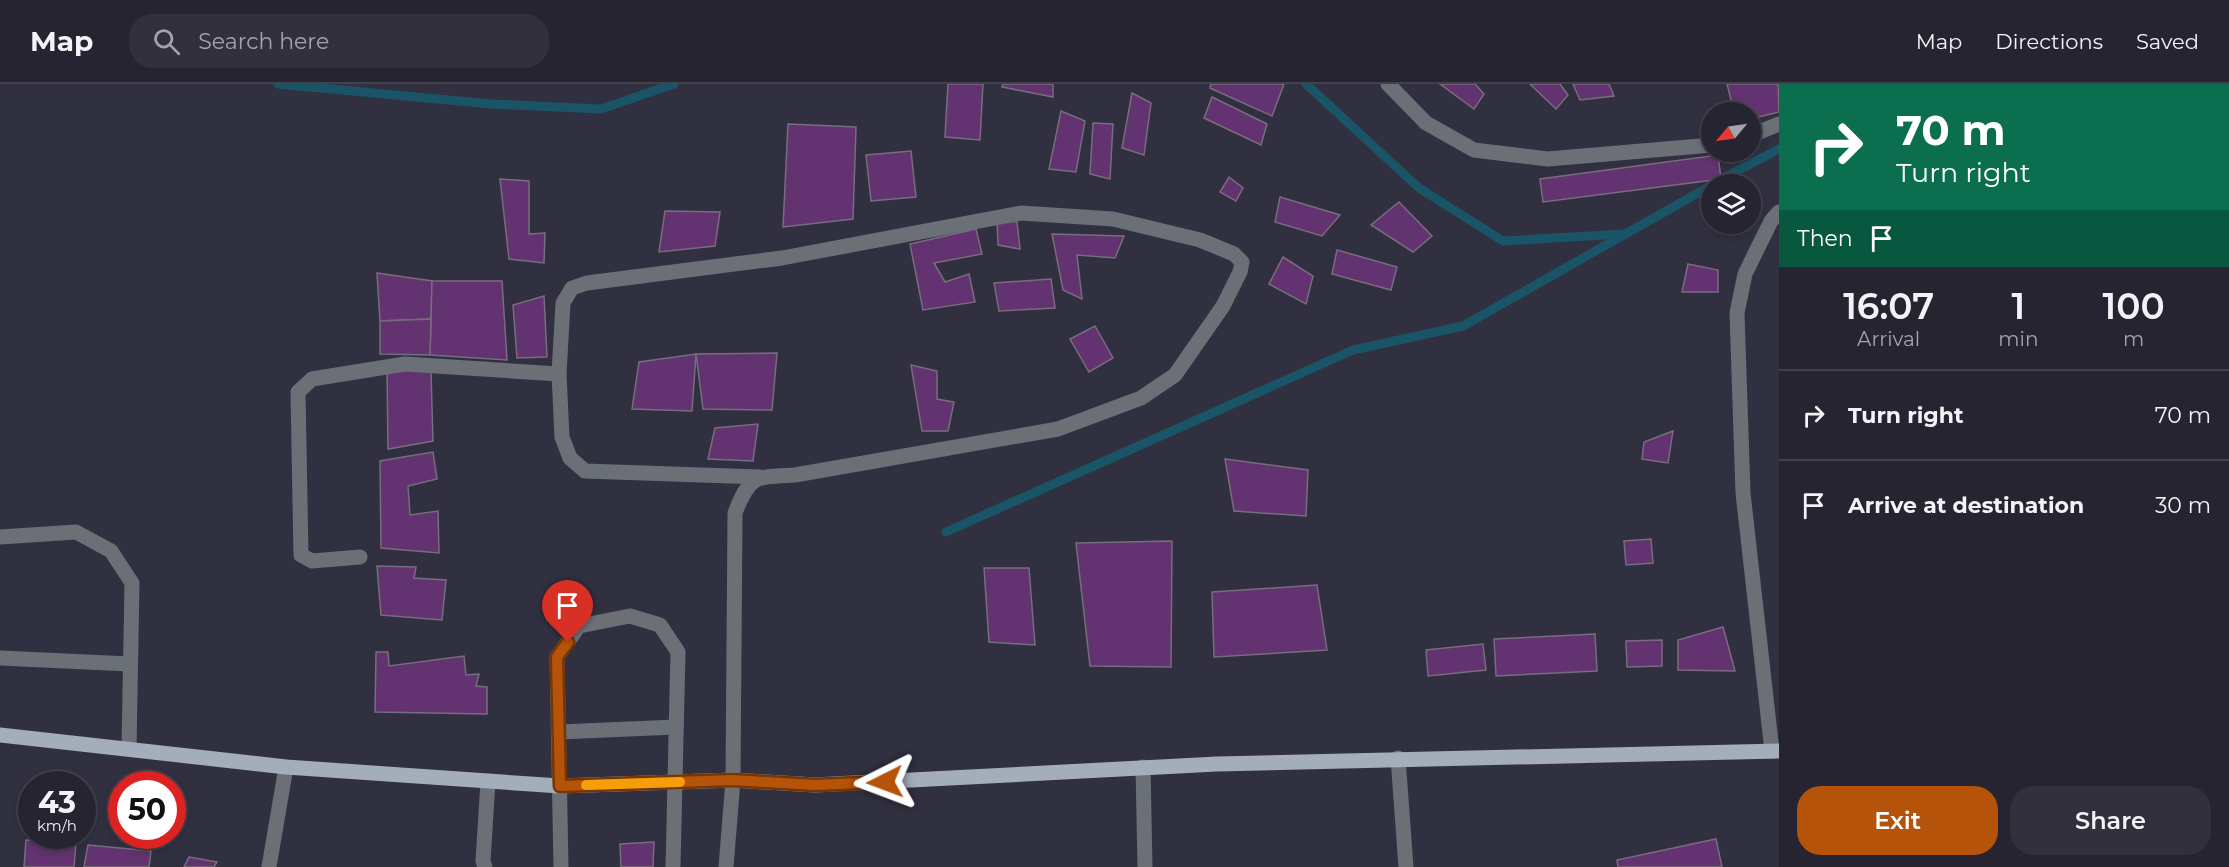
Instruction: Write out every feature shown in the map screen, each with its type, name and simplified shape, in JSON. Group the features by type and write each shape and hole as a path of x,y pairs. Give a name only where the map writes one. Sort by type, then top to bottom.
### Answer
{"main road":[{"path":"0,735 286,767 560,786 733,780 815,785 1143,767 1398,758 1776,751"}],"street":[{"path":"1388,84 1426,123 1474,150 1548,159 1701,146"},
{"path":"1761,131 1779,124"},
{"path":"1776,751 1743,493 1737,313 1745,274 1771,221 1779,212"},
{"path":"1021,213 1124,222 1200,240 1234,254 1242,262 1240,272 1223,306 1175,375 1141,398 1058,429 795,475 760,477 585,471 570,458 562,437 558,374 563,303 572,288 587,283 782,258 1021,213"},
{"path":"360,557 312,561 301,555 298,392 312,379 405,364 558,374"},
{"path":"726,867 733,780 735,513 744,490 760,477"},
{"path":"0,537 76,532 111,551 132,583 129,749"},
{"path":"561,867 557,657 579,626 630,616 660,625 678,652 673,867"},
{"path":"0,658 130,664"},
{"path":"559,732 676,727"},
{"path":"1398,758 1406,867"},
{"path":"269,867 286,767"},
{"path":"1143,767 1145,867"},
{"path":"485,867 483,861 488,781"}],"building":[{"path":"948,84 983,84 980,140 945,137"},
{"path":"1003,84 1053,84 1053,97 1002,87"},
{"path":"1211,84 1284,84 1272,116 1210,88"},
{"path":"1440,84 1475,84 1484,94 1474,109"},
{"path":"1530,84 1560,84 1568,95 1556,109"},
{"path":"1573,84 1609,84 1614,96 1580,100"},
{"path":"1727,84 1778,84 1779,112 1761,116 1761,102 1732,102"},
{"path":"1132,93 1151,103 1144,155 1122,148"},
{"path":"1212,97 1267,124 1261,145 1204,118"},
{"path":"1061,111 1085,121 1076,172 1049,169"},
{"path":"1093,123 1113,124 1110,179 1090,174"},
{"path":"788,124 856,127 853,219 783,227"},
{"path":"911,151 916,197 871,201 866,155"},
{"path":"1701,157 1701,162 1719,162 1720,174 1701,174 1701,182 1543,202 1540,179"},
{"path":"1229,177 1243,188 1236,201 1220,192"},
{"path":"500,179 529,181 529,234 545,233 544,263 509,259"},
{"path":"1280,197 1340,215 1322,236 1275,222"},
{"path":"1399,202 1432,236 1413,252 1371,225"},
{"path":"665,211 720,212 715,246 659,252"},
{"path":"997,220 1017,222 1020,249 998,245"},
{"path":"976,229 982,254 934,263 945,282 969,274 975,302 923,310 910,244"},
{"path":"1052,234 1124,236 1115,258 1077,255 1082,299 1063,290"},
{"path":"1337,250 1397,267 1391,290 1332,274"},
{"path":"1283,257 1313,276 1306,304 1269,284"},
{"path":"1688,264 1718,270 1718,292 1682,292"},
{"path":"377,273 432,281 431,319 380,321"},
{"path":"1051,279 1055,308 999,311 994,283"},
{"path":"432,281 502,281 507,360 430,355"},
{"path":"544,296 547,357 517,358 513,305"},
{"path":"431,319 430,355 380,354 380,321"},
{"path":"1095,326 1113,358 1089,372 1070,339"},
{"path":"777,353 772,410 703,409 696,354"},
{"path":"696,354 692,411 632,409 639,362"},
{"path":"911,365 937,371 937,399 954,402 948,431 922,431"},
{"path":"387,370 431,371 433,441 388,449"},
{"path":"758,424 753,461 708,459 715,428"},
{"path":"1673,431 1668,463 1642,459 1644,442"},
{"path":"433,452 437,479 408,486 410,515 438,511 439,553 381,548 380,461"},
{"path":"1225,459 1308,470 1306,516 1234,511"},
{"path":"1651,539 1653,563 1626,565 1624,541"},
{"path":"1172,541 1171,667 1090,666 1076,543"},
{"path":"377,566 416,567 414,578 446,580 442,620 381,615"},
{"path":"984,568 1029,568 1035,645 989,642"},
{"path":"1317,585 1327,650 1214,657 1212,592"},
{"path":"1723,627 1735,671 1678,670 1678,640"},
{"path":"1595,634 1597,671 1496,676 1494,639"},
{"path":"1662,640 1662,666 1627,667 1626,641"},
{"path":"1483,644 1486,670 1428,676 1426,650"},
{"path":"376,652 388,652 389,666 464,656 466,675 479,674 476,686 487,687 487,714 375,712"},
{"path":"1716,839 1722,867 1618,867 1617,860"},
{"path":"654,842 653,867 621,867 620,844"},
{"path":"96,846 108,847 108,849 151,851 149,867 84,867 87,849 96,849"},
{"path":"25,849 76,849 74,867 24,867"},
{"path":"189,857 217,862 214,867 184,867"}],"waterway":[{"path":"278,84 491,104 601,109 674,84"},
{"path":"1306,84 1419,188 1503,241 1624,234"},
{"path":"1731,174 1779,149"},
{"path":"946,532 1353,350 1463,326 1701,191"}],"slow traffic":[{"path":"586,785 680,782"}],"route":[{"path":"568,642 557,657 560,786 733,780 815,785 885,782"}]}
